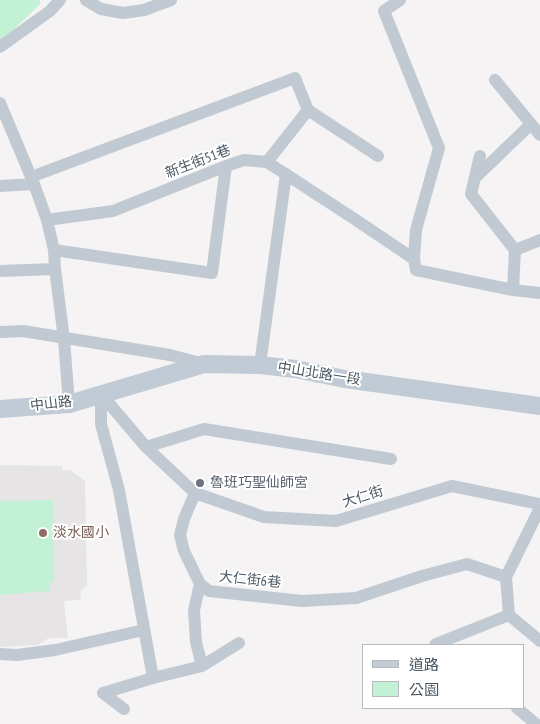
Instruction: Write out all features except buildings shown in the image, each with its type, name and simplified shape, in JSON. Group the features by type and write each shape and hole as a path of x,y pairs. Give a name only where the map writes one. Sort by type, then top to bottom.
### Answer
{"main road":[{"name":"中山北路一段","path":"101,394 204,364 295,369 354,380 540,406"},
{"name":"中山路","path":"0,409 69,404 101,394"}],"street":[{"path":"0,48 50,11 60,0"},
{"path":"86,0 101,9 124,12 144,10 171,0"},
{"path":"400,0 384,11 439,148 416,230 415,264 513,290 540,293"},
{"path":"0,186 33,181 295,78 308,110 378,156"},
{"path":"495,80 540,135"},
{"path":"0,103 33,181 47,220 54,250 69,404"},
{"path":"267,162 308,110"},
{"path":"474,178 531,124"},
{"path":"480,156 471,194 514,250 513,290"},
{"name":"新生街51巷","path":"47,220 113,210 244,160 267,162 415,264"},
{"path":"54,250 212,273 226,166"},
{"path":"260,366 286,174"},
{"path":"514,250 540,240"},
{"path":"0,271 55,269"},
{"path":"0,332 23,331 64,339 170,354 204,364"},
{"path":"101,394 101,424 119,490 152,678"},
{"name":"大仁街","path":"101,394 146,447 195,493 264,517 336,521 452,486 540,504"},
{"path":"146,447 204,429 391,459"},
{"path":"195,493 184,519 180,535 184,551 200,584"},
{"path":"540,508 506,577 509,615 540,641"},
{"name":"大仁街6巷","path":"202,666 196,642 194,610 200,584 209,590 302,601 356,598 422,576 467,564 506,577"},
{"path":"436,644 509,615"},
{"path":"0,654 17,655 55,650 144,630"},
{"path":"124,709 103,693 152,678 202,666 239,643"},
{"path":"518,709 536,724"}],"shaded area":[{"name":"淡水國小","path":"0,465 63,466 62,470 70,470 85,481 87,585 81,590 80,600 64,601 68,638 49,638 37,645 0,647"}],"green space":[{"path":"0,0 40,0 40,4 0,43"},
{"path":"53,500 54,582 50,582 49,591 0,595 0,501"}],"place":[{"name":"魯班巧聖仙師宮","path":"200,483"},
{"name":"淡水國小","path":"43,533"}]}
